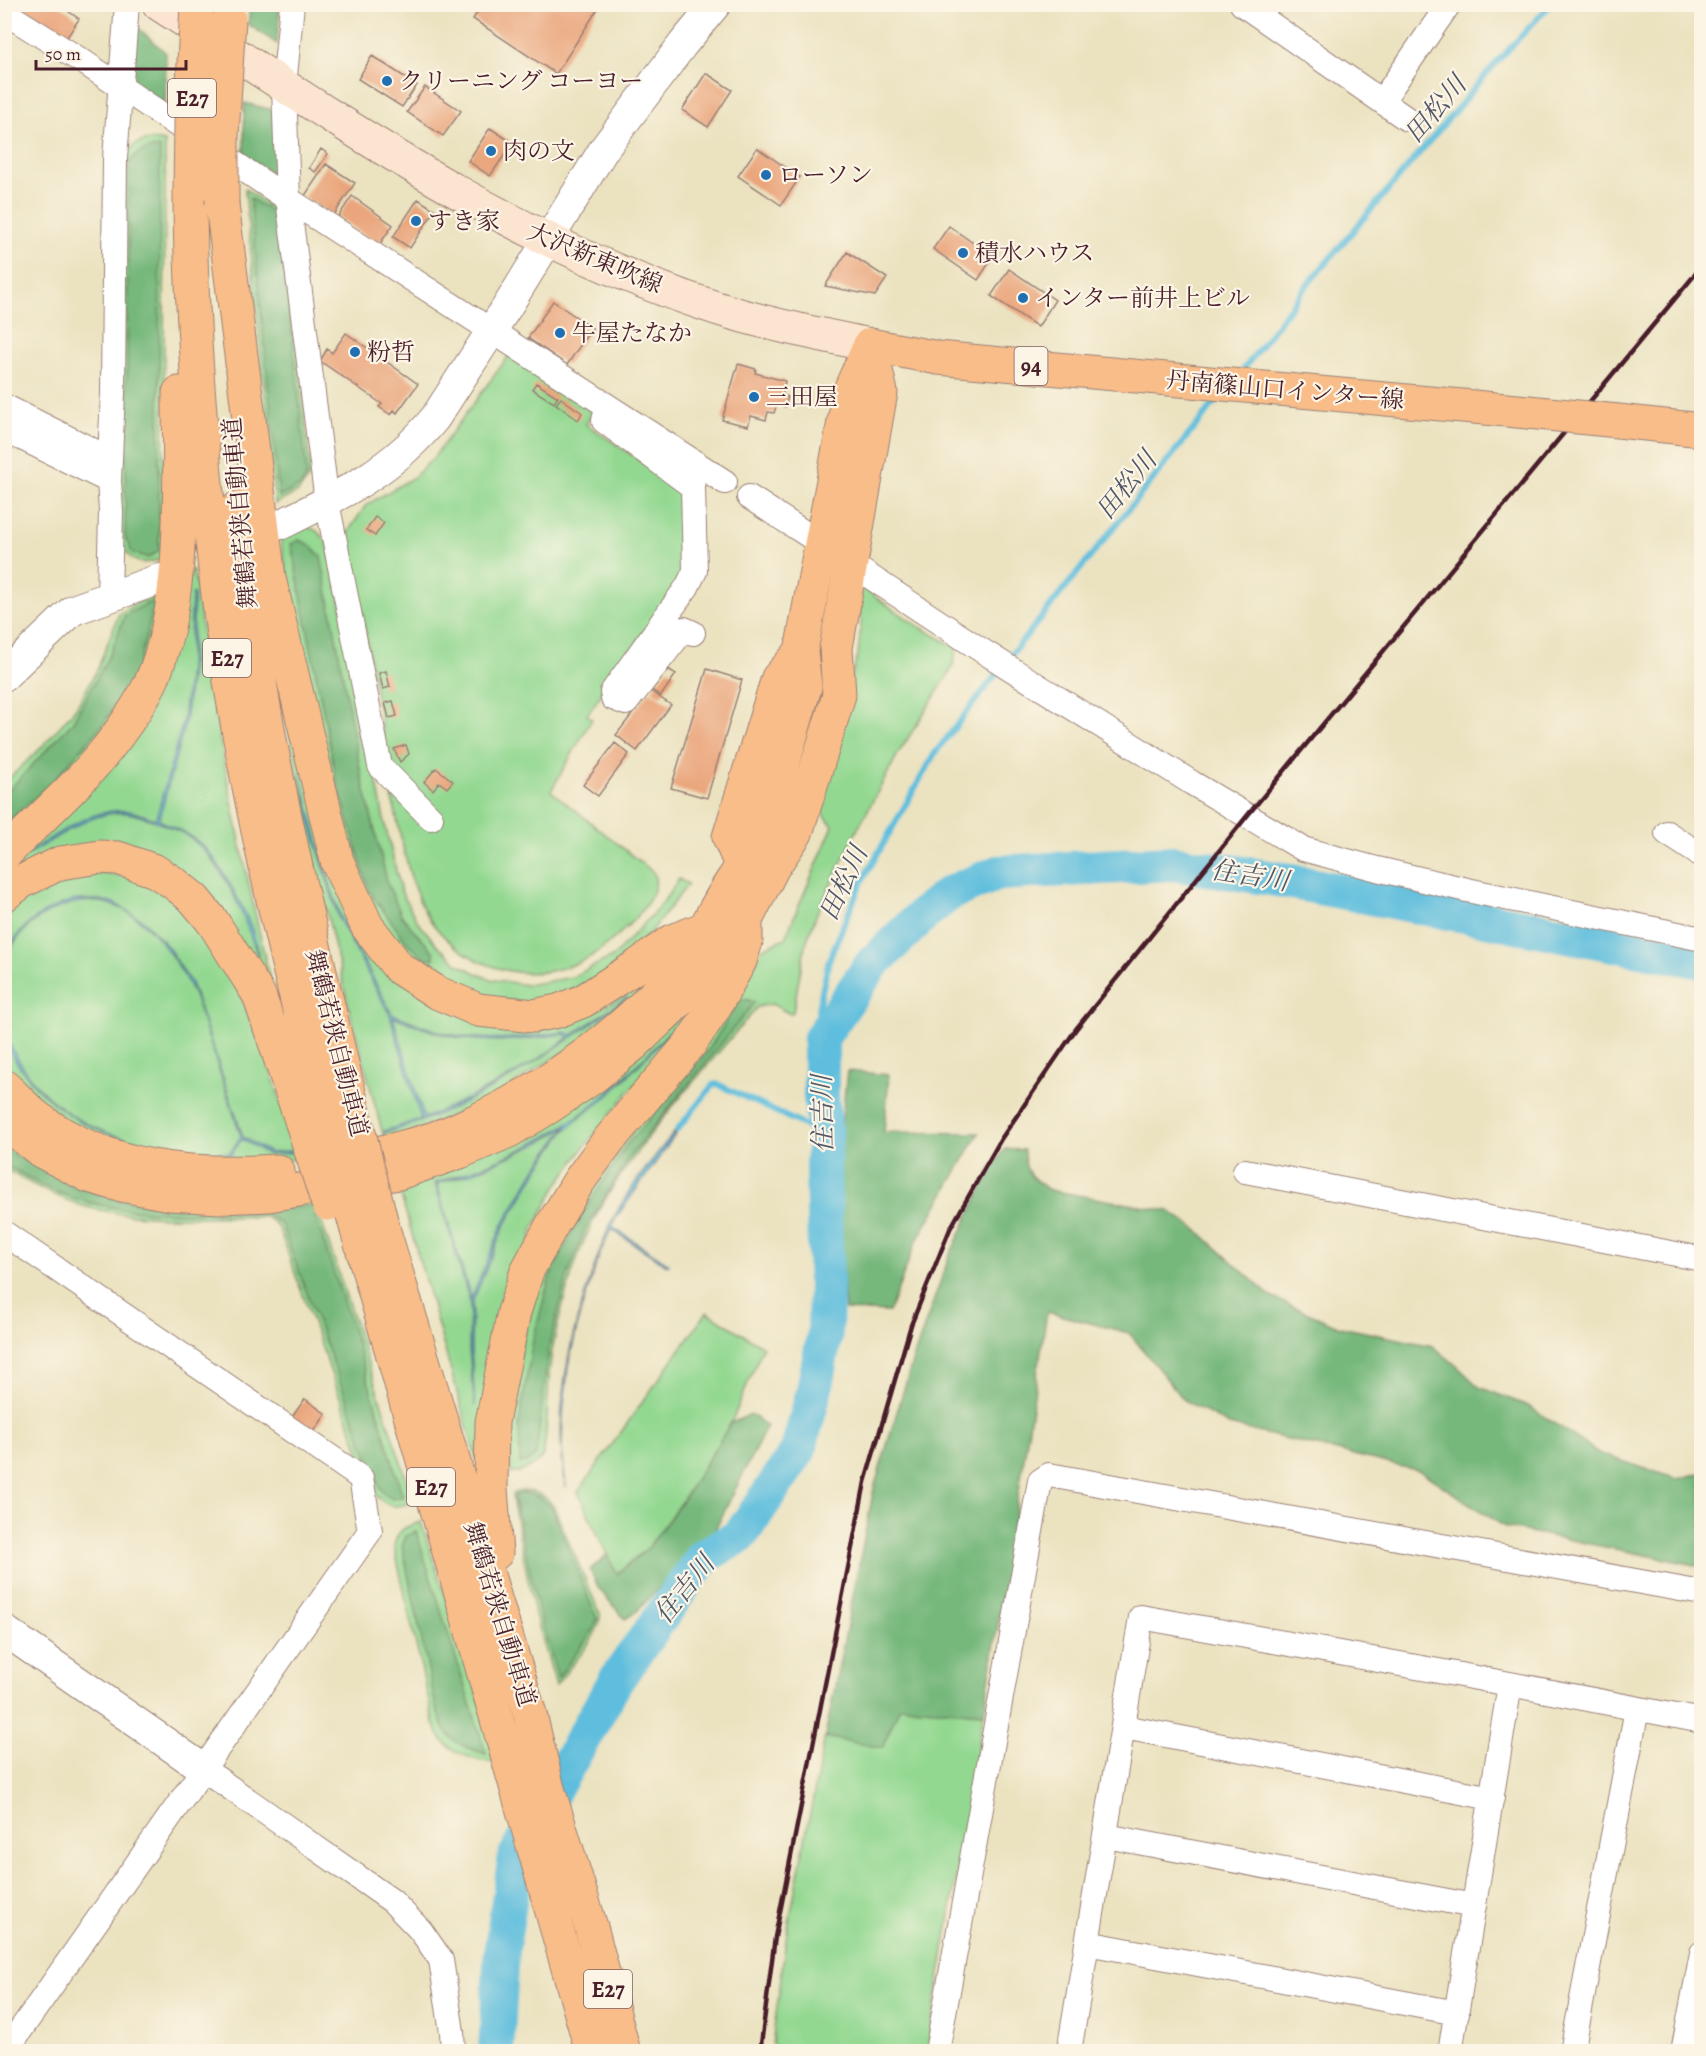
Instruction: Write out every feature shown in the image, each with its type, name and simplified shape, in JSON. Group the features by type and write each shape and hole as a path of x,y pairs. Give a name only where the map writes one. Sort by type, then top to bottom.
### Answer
{"main road":[{"name":"大沢新東吹線","path":"159,4 372,143 426,175 547,240 715,308 792,329 870,345"},
{"name":"舞鶴若狭自動車道","path":"197,4 190,192 196,357 220,608 235,712 275,913 326,1116 592,2052"},
{"name":"舞鶴若狭自動車道","path":"230,12 222,136 222,204 232,429 248,608 263,704 304,910 326,1116"},
{"path":"222,204 269,578 337,861 368,926 399,968 436,992 478,1010 534,1016 558,1011 583,1000 672,941 704,929"},
{"path":"4,855 57,803 117,736 151,682 165,638 174,598 178,538 180,356 190,232"},
{"path":"4,1086 36,1117 73,1141 123,1160 170,1170 238,1174 294,1170 399,1149 459,1128 509,1103 592,1050 639,1010 696,945 741,865 743,843 801,651 850,390 870,345"},
{"path":"4,1122 40,1151 89,1176 139,1190 220,1197 269,1195 399,1173 460,1152 509,1131 549,1107 592,1078 633,1045 679,1001 723,944 746,920 773,867 796,833 839,695 836,648 881,392 870,345"},
{"name":"丹南篠山口インター線","path":"870,345 938,358 1701,430"},
{"path":"4,895 23,881 60,863 100,857 118,858 155,871 194,899 213,922 259,995 326,1116 359,1231"},
{"path":"500,1616 491,1489 492,1422 514,1312 527,1271 579,1181 608,1141 690,1044 714,1008 740,960 746,941 746,920"},
{"name":"舞鶴若狭自動車道","path":"359,1231 500,1616 591,1927 624,2052"}],"street":[{"path":"109,598 115,158 127,4"},
{"path":"292,4 284,86 288,199 327,502 380,766 431,818"},
{"path":"282,524 327,502 381,470 421,435 435,418 491,331 604,149 716,4"},
{"path":"1242,4 1407,119"},
{"path":"1382,101 1449,4"},
{"path":"6,17 120,86 288,199 725,482"},
{"path":"606,405 604,421 693,487 695,571 687,587 612,692 613,698 626,703 684,629 693,633"},
{"path":"4,406 109,470"},
{"path":"4,431 109,470"},
{"path":"749,497 811,537"},
{"path":"863,572 1027,679 1303,849 1467,890 1701,939"},
{"path":"4,676 73,610 160,579"},
{"path":"1667,833 1701,856"},
{"path":"1245,1171 1701,1259"},
{"path":"4,1233 361,1478 370,1531 5,2052"},
{"path":"937,2052 938,2036 1040,1481 1049,1475 1701,1593"},
{"path":"1074,2050 1087,1943 1141,1617 1701,1721"},
{"path":"4,1630 392,1901 421,1931 441,1960 453,2052"},
{"path":"1450,2052 1510,1684"},
{"path":"1572,2052 1638,1708"},
{"path":"1124,1727 1492,1798"},
{"path":"1106,1836 1474,1905"},
{"path":"1087,1943 1457,2013"},
{"path":"1684,2051 1701,1953"}],"green space":[{"path":"250,5 280,5 277,44 248,24"},
{"path":"136,26 166,53 165,104 131,81"},
{"path":"244,103 274,110 276,176 244,156"},
{"path":"151,140 165,142 163,558 142,562 131,558 119,539 126,153 137,144"},
{"path":"160,147 159,551 148,558 132,553 125,537 129,162 143,151"},
{"path":"245,189 284,216 311,475 298,492 275,504"},
{"path":"250,198 280,217 307,475 301,486 279,497"},
{"path":"510,354 593,411 586,424 682,489 688,567 587,715 592,719 551,791 653,872 655,882 652,894 645,906 624,930 593,955 559,969 541,972 504,970 471,957 442,934 430,920 416,893 392,798 397,796 387,760 348,532 366,505 414,477 434,457"},
{"path":"306,526 317,531 327,542 353,658 385,825 401,891 417,921 437,945 460,965 489,979 527,985 572,977 614,956 661,905 679,879 688,884 651,932 606,973 561,997 528,1003 477,997 422,968 396,943 364,896 329,781 280,537"},
{"path":"299,540 310,545 321,556 361,774 388,885 402,916 434,952 434,959 424,958 406,942 369,891 336,779 291,544"},
{"path":"190,570 193,570 196,584 229,785 271,985 154,856 5,879 4,872 100,777"},
{"path":"858,585 918,626 957,648 952,669 898,754 854,836 817,913 805,946 793,1012 790,1014 772,1004 757,1007 654,1129 600,1208 578,1256 558,1324 549,1369 543,1455 533,1466 511,1474 510,1445 515,1386 523,1338 541,1280 571,1216 751,969 763,948 785,938 833,826 814,803 858,655 861,623"},
{"path":"162,592 140,676 94,745 5,835 4,783 42,747 76,708 98,668 119,614"},
{"path":"156,599 137,671 102,726 56,778 5,825 5,794 72,723 110,654 125,615"},
{"path":"283,699 399,980 583,1017 638,986 642,990 607,1024 484,1103 385,1142 351,1016 310,841"},
{"path":"92,871 123,876 151,885 196,918 230,970 265,1054 300,1159 244,1163 183,1160 88,1137 11,1077 5,1067 5,918 13,907 33,892 55,882"},
{"path":"741,998 755,1002 631,1155 586,1227 567,1277 549,1346 536,1455 527,1463 520,1463 519,1423 533,1340 550,1276 580,1217 625,1147 707,1052"},
{"path":"696,1008 586,1145 558,1184 533,1229 476,1459 398,1185"},
{"path":"847,1071 889,1075 884,1132 979,1133 916,1242 889,1312 845,1310 837,1167"},
{"path":"4,1139 315,1202 414,1502 388,1505 375,1494 279,1229 274,1222 265,1217 150,1216 83,1206 53,1194 5,1169"},
{"path":"4,1147 69,1184 121,1201 249,1210 312,1206 356,1340 403,1497 393,1499 385,1495 378,1484 281,1224 268,1215 133,1210 80,1200 48,1188 5,1165"},
{"path":"1005,1149 1024,1150 1027,1170 1049,1190 1169,1211 1197,1230 1271,1297 1340,1327 1433,1346 1479,1387 1528,1406 1600,1454 1677,1479 1701,1473 1701,1566 1505,1527 1420,1471 1229,1425 1184,1400 1129,1333 1047,1312 984,1713 900,1706 882,1748 825,1737 874,1488 913,1359 949,1257 992,1167"},
{"path":"707,1312 763,1347 731,1423 684,1498 649,1547 616,1574 578,1492"},
{"path":"751,1414 767,1426 715,1530 636,1612 625,1619 599,1589 590,1570 607,1555 617,1574 649,1547 684,1498 731,1423"},
{"path":"520,1491 540,1494 554,1507 600,1614 591,1641 556,1685 535,1614 512,1499 513,1493"},
{"path":"523,1493 540,1497 552,1508 597,1619 594,1629 558,1678 539,1613 514,1499 515,1495"},
{"path":"421,1522 485,1717 497,1763 481,1761 455,1751 442,1740 433,1720 394,1546 403,1529"},
{"path":"416,1531 486,1754 466,1747 453,1739 444,1728 436,1708 402,1546 406,1536"},
{"path":"899,1706 984,1713 927,2051 792,2052 772,2045 787,1932 825,1737 882,1748"}],"water":[{"path":"192,594 194,594 191,670 185,723 159,820 184,832 206,849 213,858 230,885 253,932 258,956 238,905 220,871 197,843 183,833 136,815 114,813 80,824 28,855 27,853 75,823 102,813 129,811 156,819 183,721 189,670"},
{"path":"300,774 341,918 392,1014 438,1031 474,1038 519,1038 564,1032 572,1035 628,998 541,1058 481,1094 450,1109 384,1133 384,1131 421,1119 390,1015 339,919 311,825","holes":["393,1017 439,1033 476,1040 520,1040 564,1034 569,1037 535,1061 499,1082 424,1118"]},
{"path":"75,900 100,900 114,903 144,921 168,947 191,983 243,1137 270,1153 296,1150 296,1152 269,1155 242,1139 231,1155 202,1153 146,1145 118,1137 92,1127 68,1114 45,1096 25,1074 9,1050 5,1034 33,1081 46,1095 65,1111 109,1133 157,1146 230,1153 241,1136 192,991 168,951 141,921 107,904 88,901 67,905 56,909 29,926 15,942 5,961 6,953 25,927 39,915"},
{"path":"674,1027 607,1097 564,1132 538,1169 504,1227 472,1303 471,1349 475,1406 469,1350 470,1302 435,1183 503,1158 546,1137 566,1124 605,1095","holes":["567,1126 536,1168 502,1226 471,1299 437,1184 472,1173 537,1144"]},
{"path":"690,1114 615,1219 612,1227 669,1264 668,1266 611,1229 599,1256 580,1313 568,1366 563,1415 562,1449 566,1487 562,1460 561,1434 565,1380 575,1328 601,1247 622,1203 659,1151"}],"building":[{"path":"17,4 58,4 79,19 66,39 16,6"},
{"path":"483,4 601,4 556,74 473,19"},
{"path":"372,56 417,85 402,107 358,79"},
{"path":"706,73 732,90 708,127 682,110"},
{"path":"425,87 461,111 443,136 407,112"},
{"path":"490,128 513,143 490,176 468,161"},
{"path":"757,148 800,177 781,205 738,176"},
{"path":"321,149 328,154 315,172 309,168"},
{"path":"326,164 355,183 333,216 304,197"},
{"path":"352,196 393,225 379,245 338,217"},
{"path":"418,199 435,210 410,248 393,237"},
{"path":"949,226 993,257 978,280 933,249"},
{"path":"847,252 887,278 875,296 825,286"},
{"name":"インター前井上ビル","path":"1009,269 1055,300 1038,327 991,296"},
{"name":"牛屋たなか","path":"553,301 592,328 567,365 528,338"},
{"path":"346,333 418,384 397,413 394,410 391,415 379,407 382,404 320,361 327,349 332,353"},
{"path":"738,364 756,369 755,373 785,381 782,395 788,397 785,407 777,404 774,413 768,412 766,420 751,416 748,426 722,420"},
{"path":"536,383 558,397 554,403 532,389"},
{"path":"561,398 582,413 578,420 556,404"},
{"path":"375,517 384,523 375,536 366,530"},
{"path":"668,669 676,674 661,696 652,690"},
{"path":"707,669 742,680 707,798 671,788"},
{"path":"386,671 390,687 383,689 379,673"},
{"path":"650,691 671,705 637,751 616,735"},
{"path":"393,701 397,716 389,718 385,703"},
{"path":"615,743 629,754 598,796 583,785"},
{"path":"406,745 409,754 400,762 394,749"},
{"path":"436,768 453,781 447,788 439,782 433,790 424,782"},
{"path":"305,1399 326,1414 313,1433 291,1418"}],"waterway":[{"name":"田松川","path":"1240,374 1308,284 1495,64 1551,4"},
{"name":"田松川","path":"1007,660 1221,395"},
{"name":"田松川","path":"821,1038 818,1009 829,960 861,883 935,753 1001,668"},
{"name":"住吉川","path":"496,2052 502,1948 516,1856 616,1680 704,1556 740,1536 798,1451 814,1391 825,1332 823,1164 825,1135 821,1095 821,1038 872,964 926,912 950,893 998,873 1172,863 1283,880 1702,961"},
{"path":"677,1130 713,1085 717,1084 825,1135"}],"railway":[{"path":"760,2052 775,1937 865,1482 911,1325 950,1229 1001,1139 1076,1029 1247,816 1702,266"}],"place":[{"name":"クリーニング コーヨー","path":"387,81"},
{"name":"肉の文","path":"491,151"},
{"name":"ローソン","path":"766,175"},
{"name":"すき家","path":"416,221"},
{"name":"積水ハウス","path":"963,253"},
{"name":"インター前井上ビル","path":"1023,298"},
{"name":"牛屋たなか","path":"560,333"},
{"name":"粉哲","path":"355,352"},
{"name":"三田屋","path":"754,397"}]}
